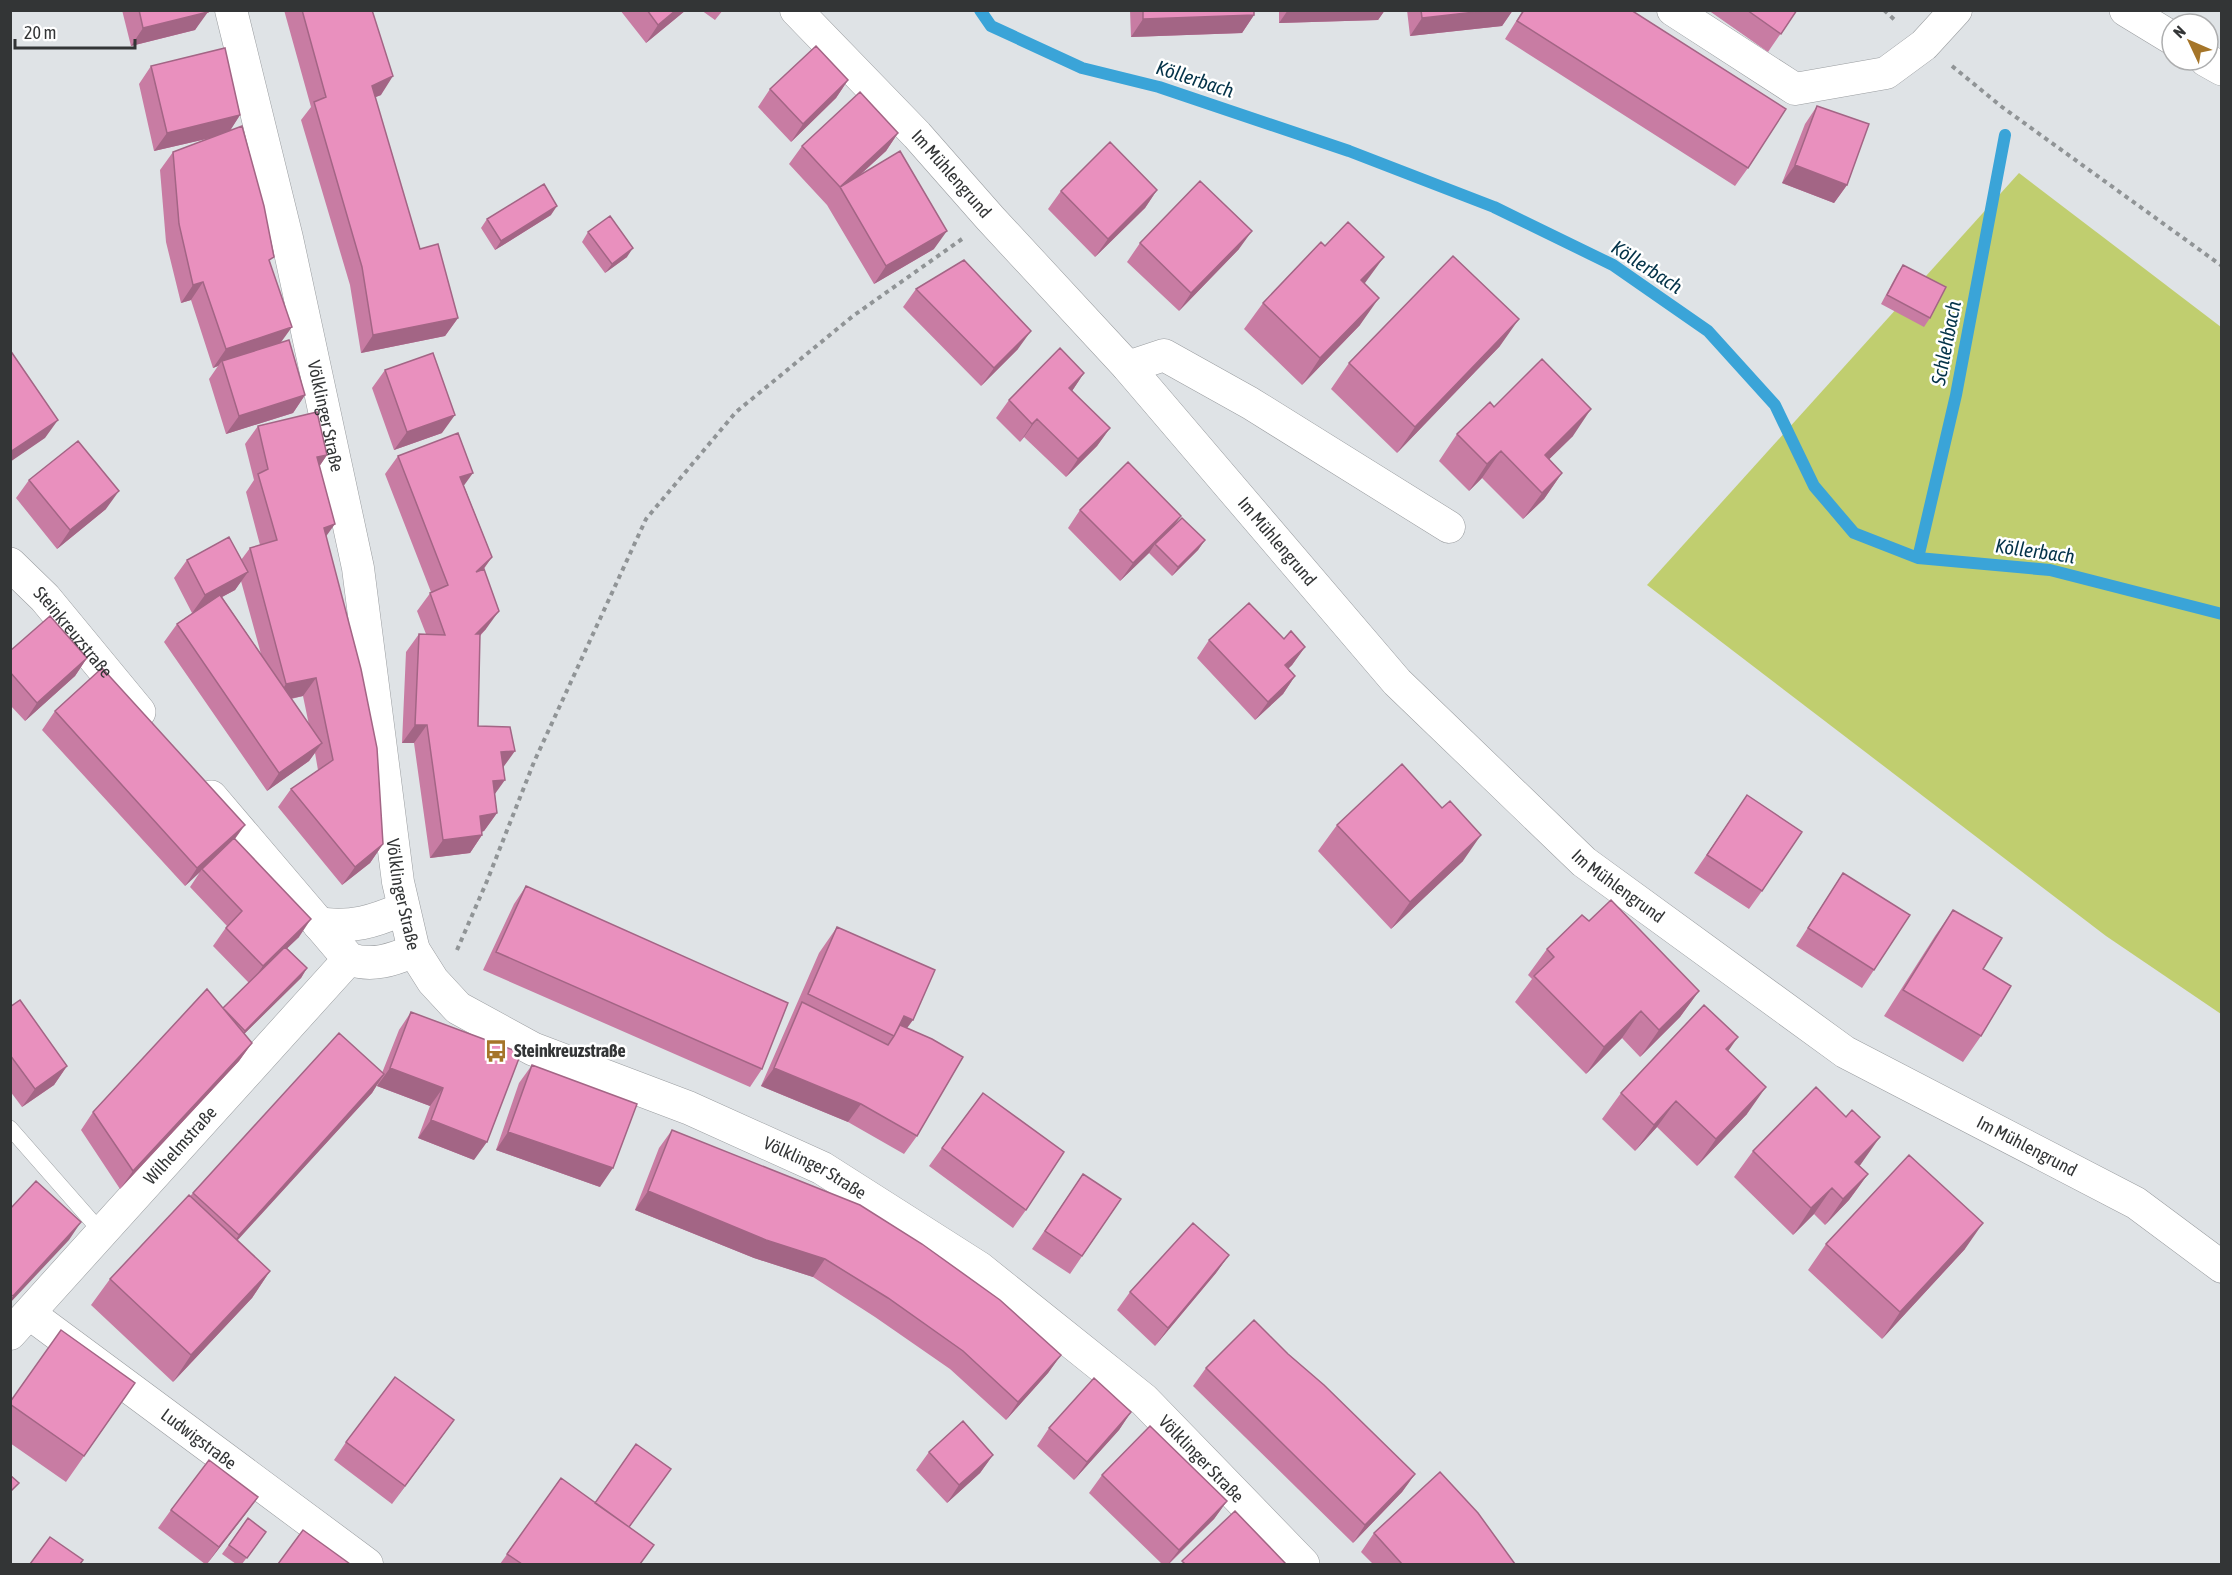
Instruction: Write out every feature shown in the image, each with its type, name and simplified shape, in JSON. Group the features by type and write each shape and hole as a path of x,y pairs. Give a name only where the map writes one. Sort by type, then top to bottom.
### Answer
{"street":[{"name":"Völklinger Straße","path":"231,10 287,238 358,568 403,909 414,951 432,981 458,1008 533,1049 689,1108 822,1168 979,1268 1144,1400 1303,1564"},
{"name":"Im Mühlengrund","path":"796,10 917,135 990,218 1128,367 1397,682 1584,862 1845,1052 2136,1203 2222,1267"},
{"path":"1673,10 1795,88 1886,73 1924,45 1956,10"},
{"path":"2126,10 2160,31"},
{"path":"1128,367 1164,354 1250,403 1449,528"},
{"name":"Steinkreuzstraße","path":"10,564 45,598 158,735"},
{"path":"189,771 349,959 373,964 414,951"},
{"path":"319,924 360,925 403,909"},
{"name":"Wilhelmstraße","path":"20,1324 349,959"},
{"name":"Ludwigstraße","path":"20,1324 368,1564"}],"lane":[{"path":"10,1128 103,1234"}],"path":[{"path":"1884,10 2002,107 2222,266"},
{"path":"432,981 455,955 534,762 646,519 736,412 853,316 990,218"}],"green space":[{"path":"2019,173 2221,327 2221,1014 2106,936 1647,585"}],"building":[{"path":"139,10 207,10 208,12 143,28"},
{"path":"302,10 372,10 393,76 372,86 420,249 438,244 458,318 373,335 362,267 314,102 326,97"},
{"path":"647,10 676,10 658,25"},
{"path":"1143,10 1254,10 1254,15 1143,19"},
{"path":"1421,10 1493,10 1422,18"},
{"path":"1524,10 1631,10 1786,109 1748,168 1517,21"},
{"path":"1747,10 1797,10 1781,34"},
{"path":"816,46 848,80 803,124 770,89"},
{"path":"225,48 240,115 167,133 151,66"},
{"path":"860,92 898,133 840,187 802,146"},
{"path":"1817,106 1869,124 1847,185 1795,165"},
{"path":"242,126 264,206 274,257 269,260 292,327 226,349 203,282 193,285 179,224 173,152"},
{"path":"1110,142 1157,190 1108,239 1061,191"},
{"path":"900,151 947,231 886,266 840,187"},
{"path":"1200,181 1252,231 1191,293 1140,243"},
{"path":"544,184 557,206 501,241 487,219"},
{"path":"610,216 633,248 612,264 588,232"},
{"path":"1348,222 1384,257 1361,280 1379,298 1320,358 1263,303 1321,242 1325,246"},
{"path":"1453,256 1519,319 1415,427 1349,363"},
{"path":"964,260 1031,331 994,368 916,289"},
{"path":"1903,265 1946,287 1930,318 1887,295"},
{"path":"289,340 305,395 239,416 222,361"},
{"path":"1060,348 1084,373 1069,388 1110,428 1078,459 1037,419 1032,424 1009,400"},
{"path":"10,350 58,420 10,452"},
{"path":"433,353 455,415 407,432 385,370"},
{"path":"1542,359 1591,409 1545,455 1562,473 1542,493 1501,451 1487,464 1457,434 1490,402 1494,407"},
{"path":"317,412 327,455 317,457 335,524 324,528 361,669 377,748 383,844 355,867 291,789 333,760 316,678 286,684 250,548 277,540 258,474 268,469 258,426"},
{"path":"458,433 473,473 460,477 492,557 476,572 484,569 499,611 476,634 480,634 478,726 510,727 515,751 501,752 505,780 493,781 497,813 480,816 482,835 443,840 427,725 415,725 419,634 445,635 430,593 448,585 398,456"},
{"path":"78,441 119,491 70,530 29,480"},
{"path":"1128,462 1181,516 1133,563 1080,510"},
{"path":"1182,518 1205,540 1178,567 1155,544"},
{"path":"229,537 248,572 205,595 187,560"},
{"path":"220,595 322,743 279,773 177,624"},
{"path":"1249,603 1284,639 1291,631 1305,647 1285,665 1295,676 1268,702 1209,640"},
{"path":"50,616 87,658 37,703 10,672 10,651"},
{"path":"102,668 245,825 197,868 55,711"},
{"path":"1402,764 1442,808 1450,801 1481,835 1410,902 1337,825"},
{"path":"1747,795 1802,832 1762,891 1707,855"},
{"path":"234,838 311,919 263,966 226,928 242,911 202,869"},
{"path":"1843,873 1910,915 1874,970 1808,928"},
{"path":"526,886 788,1003 762,1069 496,952"},
{"path":"1611,900 1699,991 1659,1030 1641,1011 1604,1047 1534,976 1554,957 1547,949 1582,915 1589,921"},
{"path":"1953,910 2002,938 1983,969 2011,986 1981,1036 1903,990"},
{"path":"837,927 935,970 913,1020 904,1016 894,1036 808,994"},
{"path":"285,947 307,968 245,1031 223,1008"},
{"path":"207,989 252,1043 133,1171 93,1112"},
{"path":"20,1000 67,1066 35,1089 10,1055 10,1007"},
{"path":"802,1002 888,1045 900,1025 932,1039 963,1057 917,1136 861,1104 774,1068"},
{"path":"1704,1005 1738,1037 1726,1049 1766,1087 1716,1139 1676,1101 1654,1125 1621,1093"},
{"path":"411,1012 521,1053 487,1142 431,1120 443,1088 390,1068"},
{"path":"339,1033 384,1074 239,1235 193,1193"},
{"path":"532,1065 637,1104 613,1168 508,1132"},
{"path":"1816,1087 1846,1117 1852,1110 1880,1137 1855,1162 1868,1174 1843,1199 1832,1188 1811,1208 1753,1151"},
{"path":"983,1093 1064,1152 1026,1210 942,1148"},
{"path":"672,1130 860,1205 922,1244 1000,1300 1061,1355 1018,1402 963,1351 888,1298 825,1259 766,1240 648,1191"},
{"path":"1909,1155 1983,1223 1900,1312 1826,1244"},
{"path":"1083,1174 1121,1199 1082,1256 1045,1231"},
{"path":"36,1181 81,1222 13,1296 10,1294 10,1209"},
{"path":"189,1195 270,1271 191,1355 110,1279"},
{"path":"1193,1223 1229,1255 1168,1328 1130,1292"},
{"path":"1254,1320 1415,1474 1365,1525 1206,1368"},
{"path":"61,1330 135,1383 84,1456 10,1404"},
{"path":"395,1377 454,1420 405,1486 346,1442"},
{"path":"1094,1378 1131,1412 1087,1462 1049,1428"},
{"path":"963,1421 993,1455 959,1485 929,1452"},
{"path":"1150,1426 1227,1501 1179,1550 1102,1475"},
{"path":"636,1444 671,1469 629,1527 595,1503"},
{"path":"209,1460 258,1497 219,1547 171,1510"},
{"path":"1440,1472 1478,1513 1515,1564 1402,1564 1374,1533"},
{"path":"10,1475 19,1483 10,1492"},
{"path":"561,1478 654,1545 640,1564 522,1564 507,1554"},
{"path":"1235,1511 1286,1564 1185,1564 1182,1561"},
{"path":"248,1518 266,1532 247,1558 229,1545"},
{"path":"303,1530 350,1564 278,1564"},
{"path":"50,1537 83,1560 80,1564 30,1564"}],"waterway":[{"name":"Köllerbach","path":"980,10 991,26 1082,68 1159,87 1349,151 1494,207 1613,265 1708,331 1775,405 1814,486 1854,533 1918,558 2050,570 2222,614"},
{"name":"Schlehbach","path":"1918,558 1956,395 2005,135"}],"place":[{"name":"Steinkreuzstraße","path":"496,1051"}]}
